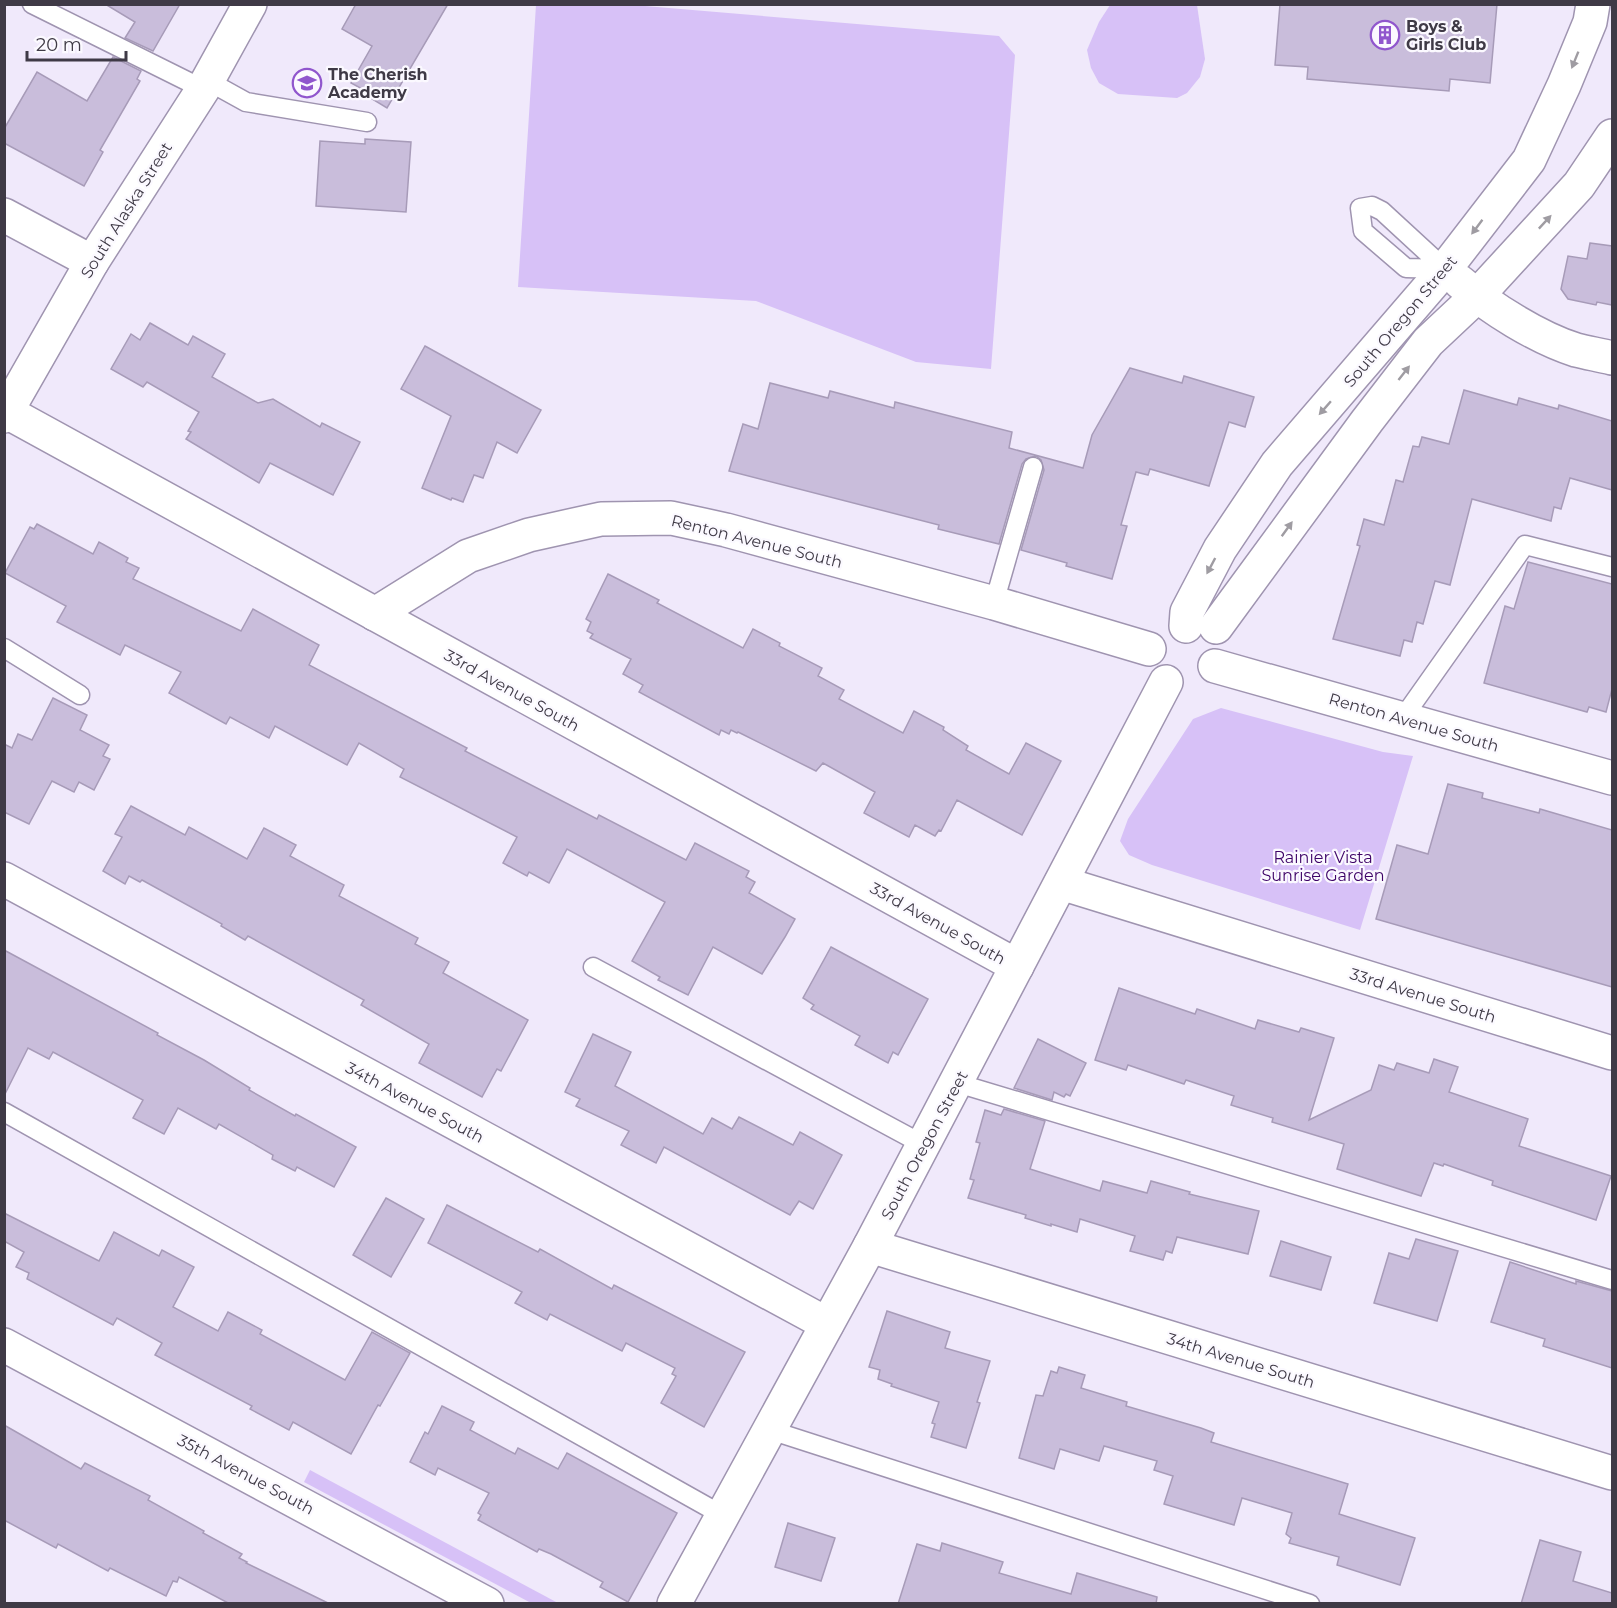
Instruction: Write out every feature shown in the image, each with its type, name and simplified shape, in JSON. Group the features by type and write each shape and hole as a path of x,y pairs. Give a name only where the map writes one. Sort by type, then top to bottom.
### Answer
{"street":[{"name":"South Alaska Street","path":"6,414 93,261 206,85 250,4"},
{"name":"South Oregon Street","path":"1201,627 1187,612 1221,549 1277,464 1446,269 1529,160 1590,22 1593,4"},
{"path":"1201,627 1428,342 1477,296 1579,185 1612,136"},
{"path":"4,215 93,261"},
{"path":"1446,269 1477,296 1528,328 1575,349 1612,358"},
{"name":"33rd Avenue South","path":"6,414 1017,966"},
{"name":"Renton Avenue South","path":"375,614 468,556 519,539 601,519 671,518 726,530 994,603 1149,649"},
{"path":"1201,627 1225,646 1221,660 1210,672 1185,681 1166,682 1151,671 1149,649 1168,629 1201,627"},
{"name":"Renton Avenue South","path":"1215,666 1612,778"},
{"name":"South Oregon Street","path":"674,1604 924,1145 1166,682"},
{"name":"34th Avenue South","path":"4,879 827,1324"},
{"name":"33rd Avenue South","path":"1061,883 1612,1053"},
{"name":"34th Avenue South","path":"870,1246 1612,1473"},
{"name":"35th Avenue South","path":"4,1345 486,1604"}],"lane":[{"path":"32,4 246,102 367,122"},
{"path":"1372,206 1382,211 1446,269 1406,268 1363,231 1360,208 1372,206"},
{"path":"994,603 1033,467"},
{"path":"1402,719 1525,546 1612,567"},
{"path":"4,648 80,695"},
{"path":"593,967 924,1145"},
{"path":"957,1083 1612,1280"},
{"path":"4,1112 722,1515"},
{"path":"770,1430 1310,1604"}],"green space":[{"path":"536,5 633,5 999,36 1015,55 991,369 916,362 756,301 518,287"},
{"path":"1110,5 1197,5 1205,59 1200,77 1187,93 1177,98 1118,94 1099,83 1091,68 1087,50 1099,22"},
{"name":"Rainier Vista Sunrise Garden","path":"1221,708 1383,752 1413,756 1360,930 1152,865 1129,855 1120,841 1128,819 1193,719"},
{"path":"310,1470 558,1603 531,1603 304,1482"}],"building":[{"path":"105,4 180,4 153,51 125,38 135,22"},
{"path":"356,4 448,4 387,108 364,94 366,91 351,83 372,46 342,29"},
{"name":"Boys & Girls Club","path":"1280,4 1497,4 1490,83 1450,79 1449,91 1307,79 1308,67 1275,65"},
{"path":"113,57 141,71 137,79 140,81 100,150 103,152 84,186 4,143 4,129 37,72 87,101"},
{"path":"365,139 411,142 406,212 316,206 320,141 365,144"},
{"path":"1590,243 1612,246 1612,305 1597,302 1596,305 1568,299 1561,289 1568,256 1587,259"},
{"path":"150,323 188,345 193,336 225,354 212,377 258,403 273,399 320,427 322,423 360,442 333,495 270,463 259,483 186,439 199,412 147,382 143,387 111,369 131,334 140,340"},
{"path":"425,346 541,410 517,453 497,442 483,478 474,475 463,502 452,498 451,500 422,488 451,416 401,389"},
{"path":"1130,368 1182,383 1184,376 1254,397 1245,427 1229,422 1209,486 1150,469 1148,475 1136,472 1121,525 1127,526 1112,579 1021,550 1044,470 1041,460 1036,456 1026,459 1022,464 999,544 938,529 939,525 729,471 743,424 758,429 770,383 828,398 830,391 894,408 895,402 1012,432 1009,448 1083,468 1092,435"},
{"path":"1464,390 1517,405 1519,398 1558,409 1559,405 1612,421 1612,490 1570,478 1561,509 1554,507 1551,521 1472,499 1450,585 1435,581 1423,624 1417,622 1412,642 1404,640 1400,656 1333,639 1360,546 1357,545 1364,519 1384,525 1396,480 1403,482 1413,446 1419,447 1422,437 1449,444"},
{"path":"37,524 93,554 99,542 128,558 126,562 139,568 133,579 241,631 253,609 319,645 309,665 467,748 465,751 597,819 599,815 686,860 695,843 749,871 746,877 755,882 749,893 795,919 762,974 713,947 688,995 658,980 660,977 632,961 665,902 567,849 549,883 529,872 527,876 503,863 517,837 400,777 404,769 359,743 347,765 275,726 269,738 230,717 226,724 169,693 181,672 125,645 120,655 57,622 66,606 5,573 30,527 34,529"},
{"path":"1528,562 1612,584 1612,689 1606,712 1589,707 1587,712 1484,683 1505,606 1514,609"},
{"path":"608,574 659,600 657,603 743,648 753,629 780,643 779,646 822,668 818,676 844,690 839,699 903,733 914,711 944,727 943,730 968,746 966,750 1009,774 1026,743 1061,761 1022,835 957,800 941,831 939,830 935,836 915,825 909,837 864,813 875,792 823,763 816,771 738,732 731,730 729,734 721,730 719,735 639,692 643,685 623,674 631,659 590,638 593,634 587,631 591,622 586,619"},
{"path":"53,698 87,715 80,730 109,745 103,756 110,759 94,790 79,782 74,792 52,781 29,824 4,812 4,744 12,748 18,734 32,740"},
{"path":"1448,784 1483,793 1482,798 1539,813 1540,809 1612,830 1612,987 1376,919 1397,845 1428,854"},
{"path":"131,806 185,835 189,827 247,859 264,828 296,845 290,856 344,885 339,896 418,938 415,944 449,962 443,973 528,1020 501,1071 497,1069 482,1097 419,1063 429,1044 361,1005 364,1000 248,936 245,940 221,926 222,924 142,880 140,882 129,876 125,884 103,871 122,837 115,834"},
{"path":"831,947 928,999 898,1055 893,1052 888,1063 855,1045 860,1036 811,1009 814,1005 803,998"},
{"path":"4,950 158,1033 157,1035 250,1088 249,1090 356,1147 334,1187 297,1167 295,1171 272,1159 273,1155 219,1124 216,1129 178,1108 164,1134 133,1118 143,1100 53,1052 49,1059 28,1048 4,1096"},
{"path":"1119,988 1195,1014 1197,1009 1255,1029 1258,1020 1299,1032 1301,1028 1334,1038 1309,1120 1371,1090 1379,1065 1394,1070 1397,1063 1429,1073 1434,1059 1458,1067 1449,1092 1528,1119 1519,1146 1611,1176 1596,1220 1492,1185 1493,1181 1444,1164 1443,1166 1434,1163 1421,1196 1337,1169 1344,1144 1272,1122 1273,1118 1231,1105 1234,1096 1186,1080 1184,1084 1128,1065 1126,1070 1095,1060"},
{"path":"593,1034 631,1052 615,1086 703,1134 712,1118 732,1129 739,1117 793,1145 800,1132 842,1155 813,1209 799,1201 790,1215 664,1147 656,1163 621,1145 629,1131 576,1106 580,1099 565,1092"},
{"path":"1038,1039 1086,1063 1070,1096 1066,1094 1064,1097 1054,1092 1052,1100 1014,1088"},
{"path":"1004,1109 1045,1121 1030,1169 1100,1191 1103,1181 1147,1193 1151,1181 1190,1192 1189,1194 1259,1211 1248,1254 1177,1237 1172,1253 1166,1251 1163,1260 1130,1251 1135,1236 1080,1219 1077,1232 1025,1218 1026,1215 968,1198 974,1180 970,1179 980,1143 976,1142 985,1110 1001,1115"},
{"path":"386,1198 424,1219 391,1277 353,1255"},
{"path":"447,1205 538,1252 540,1249 612,1289 614,1285 745,1352 704,1427 661,1403 676,1376 672,1374 675,1368 626,1343 622,1351 550,1314 547,1320 515,1303 522,1292 428,1243"},
{"path":"4,1213 99,1261 114,1232 159,1256 162,1250 194,1267 173,1307 218,1331 228,1312 262,1330 260,1334 345,1380 372,1332 410,1353 351,1454 293,1422 289,1430 250,1409 252,1406 155,1355 162,1343 117,1318 113,1325 27,1279 29,1273 16,1267 24,1252 4,1241"},
{"path":"1416,1239 1458,1251 1437,1321 1374,1303 1389,1253 1409,1259"},
{"path":"1281,1241 1331,1257 1321,1290 1270,1276"},
{"path":"1510,1262 1576,1284 1576,1281 1612,1291 1612,1368 1543,1346 1545,1339 1491,1322"},
{"path":"887,1311 950,1332 945,1348 990,1361 966,1448 931,1437 935,1424 932,1423 939,1402 891,1386 892,1384 878,1379 880,1370 869,1367"},
{"path":"1059,1367 1085,1375 1081,1388 1127,1402 1126,1406 1214,1433 1211,1442 1348,1484 1339,1514 1415,1538 1400,1585 1337,1565 1339,1557 1289,1543 1291,1538 1286,1534 1292,1513 1242,1498 1234,1525 1164,1504 1173,1476 1154,1470 1157,1461 1104,1446 1099,1461 1060,1449 1054,1469 1019,1458 1036,1395 1043,1396 1051,1371 1057,1373"},
{"path":"442,1406 474,1422 470,1430 515,1454 518,1448 558,1469 567,1453 677,1513 628,1602 600,1587 603,1582 551,1554 539,1549 537,1552 478,1520 481,1515 478,1513 489,1493 438,1468 435,1475 410,1462 425,1432 428,1434"},
{"path":"4,1425 81,1469 85,1463 150,1496 148,1500 242,1554 239,1558 246,1563 330,1604 230,1604 179,1577 177,1582 173,1581 166,1596 110,1568 108,1571 58,1544 56,1548 4,1520"},
{"path":"788,1523 835,1538 821,1581 775,1567"},
{"path":"1540,1540 1581,1552 1573,1581 1612,1593 1612,1604 1521,1604"},
{"path":"942,1543 1003,1562 999,1573 1071,1594 1077,1573 1157,1597 1156,1604 898,1604 917,1544 940,1551"}],"place":[{"name":"Boys & Girls Club","path":"1385,35"},
{"name":"The Cherish Academy","path":"307,83"}]}
